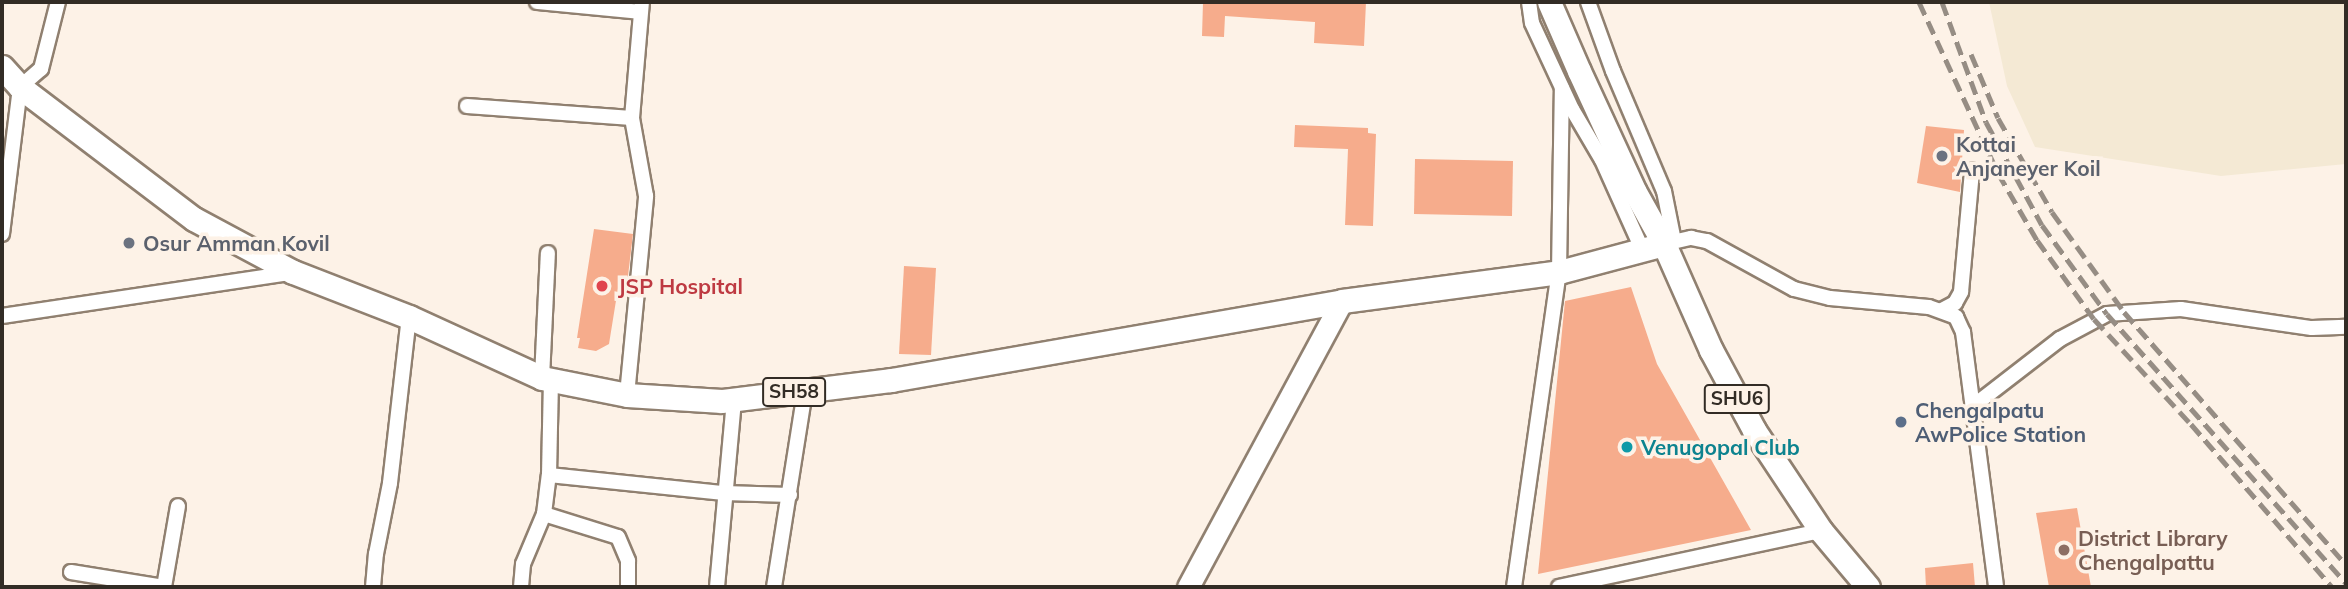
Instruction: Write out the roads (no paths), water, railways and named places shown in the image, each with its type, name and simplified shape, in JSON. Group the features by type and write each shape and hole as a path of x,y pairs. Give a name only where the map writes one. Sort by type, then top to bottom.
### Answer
{"main road":[{"name":"SHU6","path":"1543,4 1710,349 1754,430 1821,531 1868,587"},
{"name":"SH58","path":"2,66 20,87 194,219 293,272 409,317 546,379 627,395 734,399 891,380 1342,301 1559,272 1660,245"}],"street":[{"path":"2,234 20,87 41,69 58,2"},
{"path":"537,2 641,7 632,118 646,196 627,395"},
{"path":"1588,2 1613,71 1664,191 1660,245"},
{"path":"1543,4 1532,23 1562,88 1602,160 1660,245"},
{"path":"1514,587 1559,272 1562,88"},
{"path":"467,106 632,118"},
{"path":"1942,310 1955,303 1961,292 1972,170"},
{"path":"1660,245 1691,238 1707,241 1794,289 1830,298 1942,310 1956,317 1963,332 1996,587"},
{"path":"521,587 523,564 544,514 549,475 546,379 548,253"},
{"path":"2,316 293,272"},
{"path":"1188,587 1342,301"},
{"path":"1972,407 2060,339 2107,314 2181,309 2312,328 2346,327"},
{"path":"373,587 376,554 390,483 409,317"},
{"path":"774,587 805,391"},
{"path":"717,587 734,399"},
{"path":"549,475 724,493 790,495"},
{"path":"71,572 164,587 178,506"},
{"path":"544,514 618,537 628,561 628,587"},
{"path":"1559,587 1821,531"}],"railway":[{"path":"1919,2 1998,173 2037,240 2094,319 2191,424 2332,587"},
{"path":"1942,2 1986,122 2042,225 2107,314 2346,583"},
{"path":"1971,54 1998,118 2052,212 2124,312 2346,565"}],"place":[{"name":"Kottai Anjaneyer Koil","path":"1942,156"},
{"name":"Osur Amman Kovil","path":"129,243"},
{"name":"JSP Hospital","path":"602,286"},
{"name":"Chengalpatu AwPolice Station","path":"1901,422"},
{"name":"Venugopal Club","path":"1627,447"},
{"name":"District Library Chengalpattu","path":"2064,550"}]}
